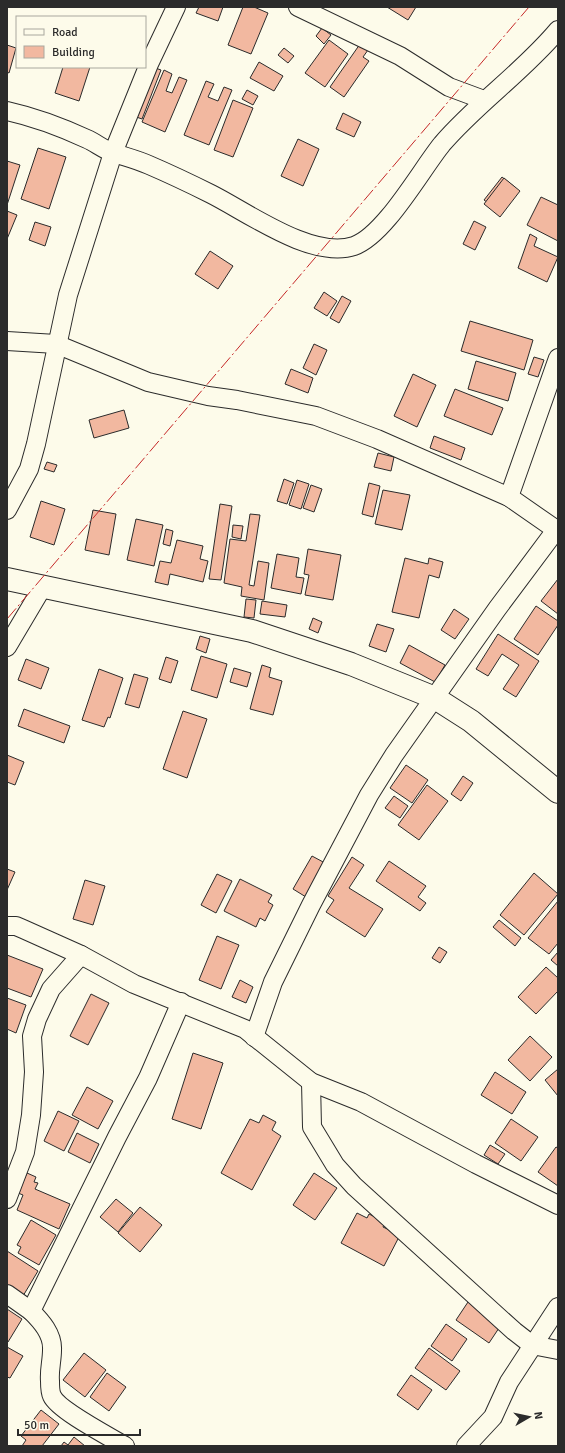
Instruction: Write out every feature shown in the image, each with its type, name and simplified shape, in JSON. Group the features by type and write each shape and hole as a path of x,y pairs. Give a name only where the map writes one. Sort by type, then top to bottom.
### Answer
{"main road":[{"path":"7,579 42,588 252,631 351,664 435,698 471,721 558,792"}],"street":[{"path":"7,510 28,469 36,444 56,344 68,295 113,153 149,64 176,7"},
{"path":"298,7 400,56 449,88 484,100"},
{"path":"7,111 25,115 72,132 113,153 147,164 204,190 285,234 312,244 334,249 341,248 354,246 370,238 412,188 442,145 484,100 541,50 558,30"},
{"path":"7,341 56,344 115,367 148,382 208,396 237,400 316,416 377,439 509,496 557,531 497,609 394,755 369,795 311,905 273,982 254,1037"},
{"path":"509,496 558,358"},
{"path":"7,647 42,588"},
{"path":"7,926 20,928 81,955 134,984 246,1029 311,1082 361,1102 476,1164 558,1205"},
{"path":"7,1199 25,1152 28,1137 34,1072 32,1036 37,1019 51,989 81,955"},
{"path":"31,1311 117,1136 148,1078 181,1002"},
{"path":"311,1082 312,1127 335,1165 354,1186 441,1267 514,1331 532,1345 558,1350"},
{"path":"7,1294 31,1311 45,1327 51,1341 52,1350 49,1374 51,1396 58,1404 125,1446"},
{"path":"466,1446 493,1416 509,1382 558,1307"}],"building":[{"path":"199,7 223,7 218,21 196,13"},
{"path":"243,7 254,7 268,13 251,54 228,45"},
{"path":"387,7 416,7 408,20"},
{"path":"322,28 331,35 324,44 316,36"},
{"path":"329,40 348,54 325,87 305,73"},
{"path":"360,44 368,50 363,57 369,61 344,97 330,87"},
{"path":"7,45 16,48 9,73 7,72"},
{"path":"284,48 294,56 288,63 278,55"},
{"path":"259,62 283,76 274,91 250,78"},
{"path":"150,66 161,70 142,119 131,115"},
{"path":"63,68 90,68 79,101 55,93"},
{"path":"164,70 172,74 166,91 172,93 179,77 187,80 165,132 142,122"},
{"path":"206,81 214,84 208,97 218,101 224,87 232,90 209,145 184,135"},
{"path":"247,90 258,96 253,105 242,99"},
{"path":"233,100 253,108 233,157 214,150"},
{"path":"343,113 361,122 354,137 336,129"},
{"path":"298,139 319,149 303,186 281,176"},
{"path":"38,148 66,157 49,209 21,199"},
{"path":"7,161 20,165 7,205"},
{"path":"502,177 516,188 499,211 484,200"},
{"path":"504,178 520,191 500,217 484,204"},
{"path":"541,197 558,205 558,241 527,225"},
{"path":"7,211 17,215 7,239"},
{"path":"474,221 486,227 475,250 463,244"},
{"path":"35,222 51,227 45,246 29,240"},
{"path":"530,234 537,238 534,246 558,257 547,282 518,268"},
{"path":"210,251 233,266 218,289 195,274"},
{"path":"324,292 337,301 327,316 314,308"},
{"path":"342,296 351,301 339,323 330,318"},
{"path":"470,321 533,340 524,370 461,351"},
{"path":"314,344 327,350 316,375 303,368"},
{"path":"534,357 544,360 538,377 528,374"},
{"path":"476,361 516,373 508,401 468,389"},
{"path":"291,369 313,378 308,393 285,384"},
{"path":"413,374 436,385 417,427 394,416"},
{"path":"455,389 503,408 492,435 444,416"},
{"path":"124,410 129,428 94,438 89,420"},
{"path":"434,436 465,448 461,460 430,448"},
{"path":"378,453 394,457 391,471 374,467"},
{"path":"47,462 57,465 54,472 44,469"},
{"path":"284,479 294,483 287,504 277,501"},
{"path":"297,480 309,484 301,509 289,505"},
{"path":"369,483 380,486 373,517 362,514"},
{"path":"311,485 322,489 314,512 303,508"},
{"path":"383,490 410,495 402,530 375,524"},
{"path":"41,501 65,509 54,545 30,537"},
{"path":"220,504 232,506 221,580 209,579"},
{"path":"93,510 116,514 109,555 85,550"},
{"path":"250,514 260,515 249,585 254,586 258,561 269,563 264,600 241,596 242,587 224,583 230,539 246,541"},
{"path":"136,519 163,525 154,566 127,560"},
{"path":"233,525 243,526 241,539 232,537"},
{"path":"166,529 173,531 170,546 163,544"},
{"path":"177,540 203,546 200,559 208,561 203,582 170,574 168,585 155,582 160,561 171,563"},
{"path":"308,549 341,555 333,600 305,595 309,575 304,574"},
{"path":"277,554 299,558 296,577 304,578 301,594 271,588"},
{"path":"405,558 428,564 429,558 443,562 439,578 429,575 419,618 392,612"},
{"path":"558,579 558,614 541,601"},
{"path":"246,599 256,600 254,618 244,617"},
{"path":"262,601 287,605 285,617 260,614"},
{"path":"536,606 558,621 558,625 538,655 514,639"},
{"path":"454,609 469,619 455,639 441,630"},
{"path":"313,618 322,622 318,633 309,629"},
{"path":"377,624 394,629 386,652 369,646"},
{"path":"498,634 539,661 516,697 503,689 519,665 502,654 488,676 476,669"},
{"path":"200,636 210,639 206,653 196,649"},
{"path":"409,645 445,665 435,682 400,663"},
{"path":"201,656 227,664 217,698 191,690"},
{"path":"166,657 178,661 171,683 159,679"},
{"path":"26,659 49,668 41,689 18,680"},
{"path":"262,665 271,668 269,677 282,681 273,715 250,709"},
{"path":"234,668 251,673 247,687 230,682"},
{"path":"99,669 123,678 110,718 108,717 104,727 82,720"},
{"path":"134,674 148,678 139,708 125,704"},
{"path":"24,709 70,726 64,743 18,726"},
{"path":"183,711 207,719 187,778 163,769"},
{"path":"7,755 24,762 15,785 7,782"},
{"path":"406,765 428,780 412,803 390,788"},
{"path":"463,776 473,783 461,801 451,794"},
{"path":"427,785 448,801 419,840 398,825"},
{"path":"394,796 408,806 400,818 385,808"},
{"path":"312,856 325,863 306,897 293,889"},
{"path":"352,857 364,865 349,888 383,909 365,937 326,912 334,900 328,896"},
{"path":"389,861 426,886 418,897 426,903 420,911 376,881"},
{"path":"7,869 15,872 7,890"},
{"path":"534,873 558,894 524,935 500,915"},
{"path":"217,874 232,881 216,913 201,905"},
{"path":"240,879 272,895 268,902 273,905 265,921 260,918 256,927 224,911"},
{"path":"85,880 105,886 93,925 73,919"},
{"path":"558,901 558,943 549,954 528,938"},
{"path":"499,920 521,938 515,946 493,927"},
{"path":"217,936 239,945 221,989 199,980"},
{"path":"439,947 447,952 440,963 432,958"},
{"path":"558,952 558,966 551,960"},
{"path":"7,955 43,969 31,997 7,988"},
{"path":"546,967 558,978 558,991 536,1014 518,997"},
{"path":"240,980 253,987 246,1003 232,997"},
{"path":"91,994 109,1003 88,1045 70,1036"},
{"path":"7,998 26,1005 16,1033 7,1029"},
{"path":"530,1036 552,1057 530,1081 508,1060"},
{"path":"193,1053 223,1063 201,1129 172,1119"},
{"path":"558,1069 558,1096 545,1080"},
{"path":"495,1072 526,1092 512,1114 481,1095"},
{"path":"87,1087 113,1101 98,1129 72,1115"},
{"path":"58,1111 79,1121 64,1151 44,1141"},
{"path":"263,1115 276,1122 272,1130 281,1136 252,1190 221,1173 250,1119 259,1123"},
{"path":"511,1119 538,1137 521,1161 495,1143"},
{"path":"77,1133 99,1144 90,1163 68,1152"},
{"path":"490,1145 505,1154 498,1164 484,1155"},
{"path":"556,1147 558,1148 558,1186 538,1172"},
{"path":"27,1173 36,1177 34,1182 38,1183 35,1189 70,1204 59,1229 17,1210 23,1195 18,1193"},
{"path":"314,1173 337,1188 315,1220 293,1205"},
{"path":"116,1199 133,1213 118,1232 100,1217"},
{"path":"140,1207 162,1225 140,1252 118,1233"},
{"path":"357,1213 367,1218 369,1214 385,1222 383,1227 400,1235 384,1266 341,1243"},
{"path":"31,1220 56,1235 39,1265 18,1253 21,1247 17,1245"},
{"path":"7,1251 38,1271 23,1296 7,1286"},
{"path":"468,1302 501,1325 489,1343 456,1320"},
{"path":"7,1309 22,1319 8,1342 7,1342"},
{"path":"446,1324 467,1339 452,1361 431,1346"},
{"path":"7,1347 23,1356 10,1378 7,1377"},
{"path":"429,1348 460,1371 446,1390 415,1368"},
{"path":"84,1353 106,1370 85,1397 63,1380"},
{"path":"107,1373 126,1387 109,1411 90,1397"},
{"path":"411,1375 432,1390 418,1410 397,1395"},
{"path":"41,1410 59,1424 42,1446 22,1446 26,1440 21,1436"},
{"path":"74,1437 85,1446 61,1446 64,1442 68,1445"}],"power":[{"path":"7,619 529,7"}]}
